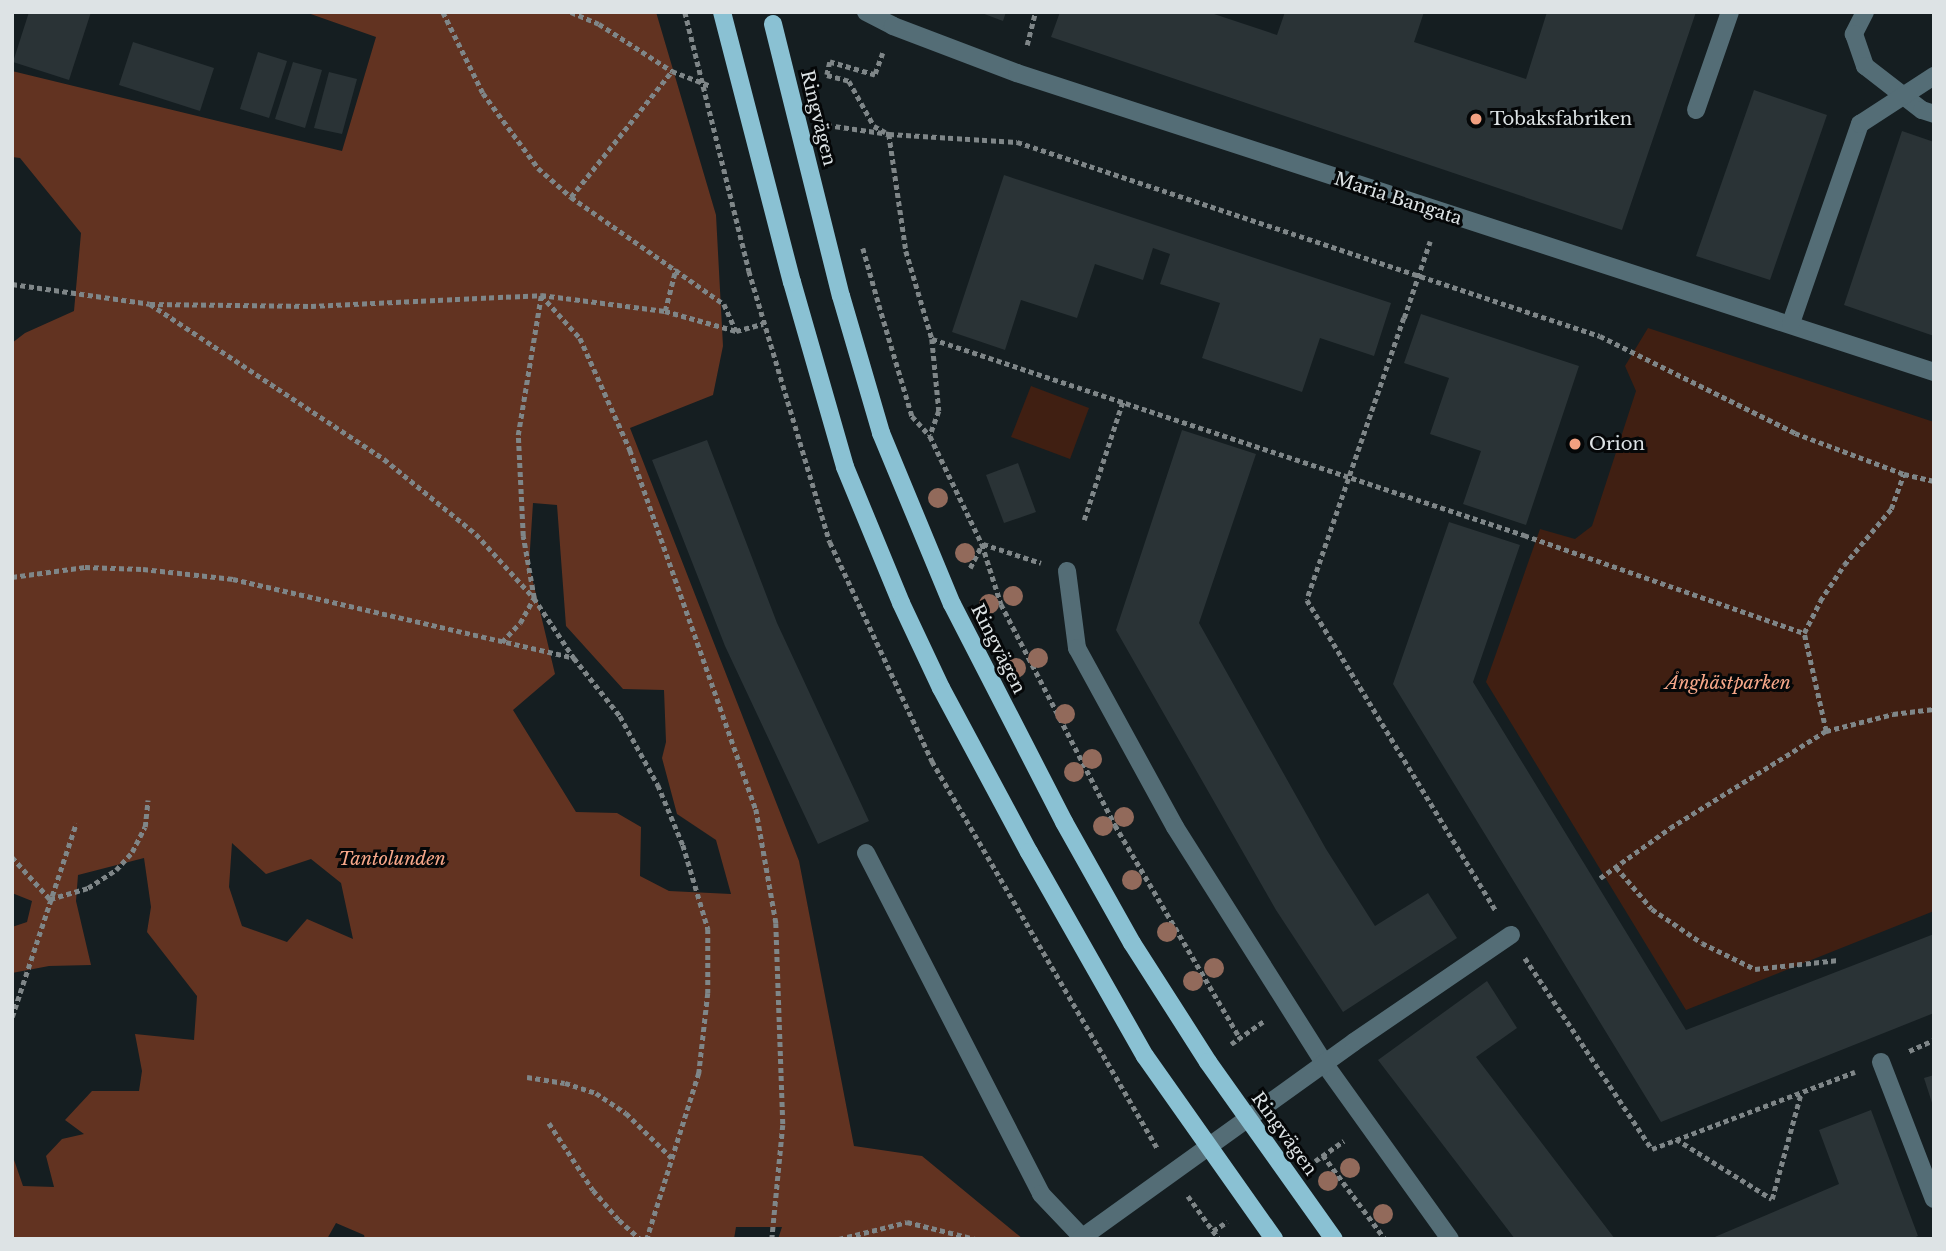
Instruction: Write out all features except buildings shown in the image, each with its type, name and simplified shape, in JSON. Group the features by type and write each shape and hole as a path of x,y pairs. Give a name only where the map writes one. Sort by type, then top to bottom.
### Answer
{"main road":[{"path":"722,12 792,282 845,467 901,603 941,688 1029,852 1145,1056 1274,1239"},
{"name":"Ringvägen","path":"771,18 841,296 881,433 952,604 1064,822 1132,943 1247,1121 1334,1239"}],"street":[{"name":"Maria Bangata","path":"866,12 893,26 1017,72 1440,213 1791,323 1934,372"},
{"path":"1696,110 1730,12"},
{"path":"1865,12 1854,34 1865,66 1922,110 1934,114"},
{"path":"1791,323 1860,124 1934,76"},
{"path":"1067,571 1077,648 1175,827 1324,1063 1450,1239"},
{"path":"866,853 1041,1194 1081,1238 1209,1149 1324,1063 1511,935"},
{"path":"1881,1062 1934,1199"}],"path":[{"path":"443,12 483,93 538,168 571,197 724,304 736,331"},
{"path":"571,197 672,71 600,24 572,12"},
{"path":"685,12 749,271"},
{"path":"1027,45 1035,12"},
{"path":"875,75 830,62 827,75 849,81 874,126 889,134 1017,142 1600,336 1795,433 1904,474 1934,481"},
{"path":"889,134 906,251 932,339 939,411 930,436"},
{"path":"1430,241 1307,600 1495,908"},
{"path":"665,311 676,268"},
{"path":"12,284 150,304 311,306 541,295 665,311 736,331 763,324"},
{"path":"502,642 520,623 534,598 523,536 518,435 541,295"},
{"path":"541,295 580,338 630,450 756,809 776,923 783,1125 772,1239"},
{"path":"150,304 384,458 476,534 534,598 574,658 620,716 658,785 683,845 708,929 708,993 699,1073 647,1239"},
{"path":"879,305 912,416 930,436 982,544 1001,604 1115,825 1240,1038"},
{"path":"932,339 1349,477 1804,634"},
{"path":"1084,520 1123,401"},
{"path":"1826,731 1804,634 1820,601 1844,565 1891,509 1904,474"},
{"path":"982,544 1067,571"},
{"path":"12,576 85,568 199,574 342,603 574,658"},
{"path":"1600,878 1670,828 1826,731 1893,715 1934,709"},
{"path":"50,899 88,888 116,870 132,852 145,827 148,800"},
{"path":"12,1017 76,823"},
{"path":"12,857 50,899"},
{"path":"1616,867 1652,909 1702,943 1755,969 1839,960"},
{"path":"1527,962 1652,1149 1934,1040"},
{"path":"1226,1048 1265,1020"},
{"path":"527,1077 565,1083 596,1093 626,1113 673,1158"},
{"path":"1772,1199 1801,1092"},
{"path":"549,1123 593,1190 640,1239"},
{"path":"1676,1139 1772,1199 1775,1206"},
{"path":"1317,1160 1344,1141"},
{"path":"1323,1155 1385,1239"},
{"path":"839,1239 908,1222 975,1239"}],"green space":[{"name":"Tantolunden","path":"305,12 656,12 716,215 723,346 713,395 630,428 799,861 854,1146 922,1156 1023,1239 778,1239 782,1227 736,1227 734,1239 365,1239 364,1235 336,1223 327,1239 12,1239 12,1154 23,1186 54,1187 46,1156 62,1139 84,1134 65,1120 92,1091 139,1091 142,1071 135,1034 194,1040 197,996 147,932 151,907 144,858 78,875 76,901 91,965 49,966 12,973 12,927 27,922 32,901 12,893 12,343 25,333 74,311 81,233 20,158 12,157 12,71 342,151 376,37","holes":["533,503 557,505 566,626 623,689 664,690 666,742 662,758 677,814 716,840 731,894 669,891 640,876 641,827 617,813 576,812 513,710 555,674 529,565","232,843 266,874 311,859 341,883 353,939 307,919 287,942 242,926 229,887"]},
{"name":"Ånghästparken","path":"1648,328 1934,422 1934,911 1686,1010 1486,682 1540,529 1575,539 1592,526 1636,391 1625,366"},
{"path":"1031,386 1089,408 1070,459 1011,437"}],"place":[{"name":"Tobaksfabriken","path":"1476,119"},
{"name":"Orion","path":"1575,444"}]}
